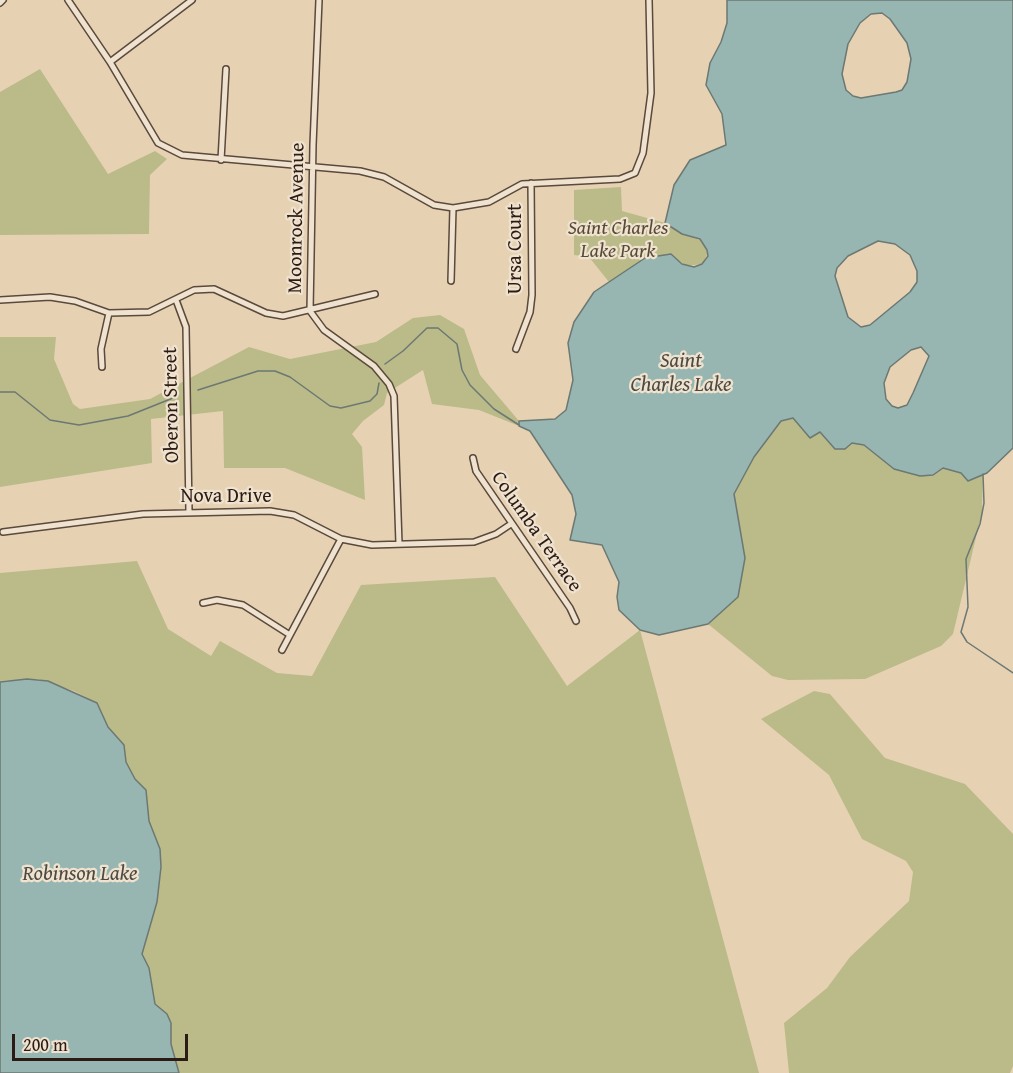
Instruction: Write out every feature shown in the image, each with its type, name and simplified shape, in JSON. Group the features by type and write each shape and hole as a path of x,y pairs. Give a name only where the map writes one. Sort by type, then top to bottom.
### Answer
{"street":[{"path":"68,0 110,62 158,143 182,155 360,171 384,177 434,205 453,208 483,203 522,184 620,179 635,172 643,153 651,93 649,0"},
{"path":"110,62 192,0"},
{"name":"Moonrock Avenue","path":"319,0 312,167 310,311 324,330 374,366 389,384 394,396 399,544"},
{"path":"221,160 226,69"},
{"name":"Ursa Court","path":"516,349 530,312 532,295 531,183"},
{"path":"450,281 453,208"},
{"path":"0,300 57,298 109,313 149,312 194,290 214,289 266,313 283,316 375,294"},
{"name":"Oberon Street","path":"176,300 186,327 189,512"},
{"path":"102,367 101,350 109,313"},
{"name":"Columba Terrace","path":"473,458 476,471 570,608 576,621"},
{"name":"Nova Drive","path":"3,532 134,515 256,510 288,513 341,539 363,544 399,544 481,541 512,524"},
{"path":"282,650 341,539"},
{"path":"203,603 217,600 243,605 290,635"}],"green space":[{"path":"40,69 108,174 155,151 167,159 150,175 149,234 0,235 0,92"},
{"name":"Saint Charles Lake Park","path":"621,187 622,211 665,223 682,234 703,241 708,253 702,264 686,266 671,254 646,258 609,282 589,257 574,255 574,190"},
{"path":"440,315 464,329 480,375 519,421 519,426 479,410 432,404 423,370 387,393 384,405 363,421 352,434 362,447 365,500 285,468 224,468 223,411 151,419 152,463 0,487 0,337 56,337 54,359 73,404 80,409 150,399 249,347 290,359 376,342 413,318"},
{"path":"793,418 810,438 820,432 844,449 852,443 864,445 894,469 933,475 943,468 961,473 968,481 983,474 982,512 953,634 941,646 865,679 788,680 772,676 708,624 738,597 745,558 734,494 754,457 781,421"},
{"path":"137,561 168,629 211,656 220,641 277,673 312,676 361,585 495,577 567,686 640,630 759,1073 179,1073 171,1044 171,1023 155,1004 149,968 142,954 157,902 161,867 160,849 149,821 146,790 135,779 126,762 124,745 108,727 97,703 74,691 38,679 0,681 0,573"},
{"path":"814,691 830,694 885,758 965,784 1013,834 1013,1066 1010,1073 789,1073 784,1023 827,988 850,957 909,901 913,872 906,861 862,839 829,775 761,719"}],"water":[{"name":"Saint Charles Lake","path":"727,0 1013,0 1013,448 987,473 968,481 961,473 943,468 933,475 920,476 894,469 864,445 852,443 845,449 835,449 820,432 810,438 793,418 781,421 754,457 734,494 745,558 738,597 708,624 659,635 640,630 619,610 617,597 619,582 602,545 570,540 576,514 572,495 530,431 519,426 519,421 555,419 566,410 573,380 568,343 574,322 594,292 645,258 671,254 682,264 694,267 702,264 708,256 700,239 682,234 665,223 674,185 690,160 726,145 722,114 706,85 710,63 721,42 727,23","holes":["882,13 890,19 907,43 911,59 907,82 902,90 896,92 861,98 853,96 846,90 842,74 848,44 860,23 871,14","878,241 895,244 910,255 917,271 917,282 910,292 870,325 861,327 848,317 835,276 837,268 848,256","921,347 929,356 907,405 898,408 892,406 886,399 884,383 890,367 911,350"]},
{"name":"Robinson Lake","path":"27,679 48,681 97,703 108,727 124,745 126,762 135,779 146,790 149,821 160,849 161,867 157,902 142,954 149,968 155,1004 167,1014 171,1023 171,1044 179,1073 0,1073 0,682"}],"waterway":[{"path":"385,364 403,351 427,328 438,328 457,344 462,370 470,385 494,409 519,425"},
{"path":"198,390 258,371 275,371 290,377 330,406 341,408 370,401 377,394 379,383"},
{"path":"0,392 15,392 50,420 79,425 128,416 178,396"},
{"path":"983,474 984,503 980,524 966,559 968,607 961,632 967,642 1013,673"}]}
